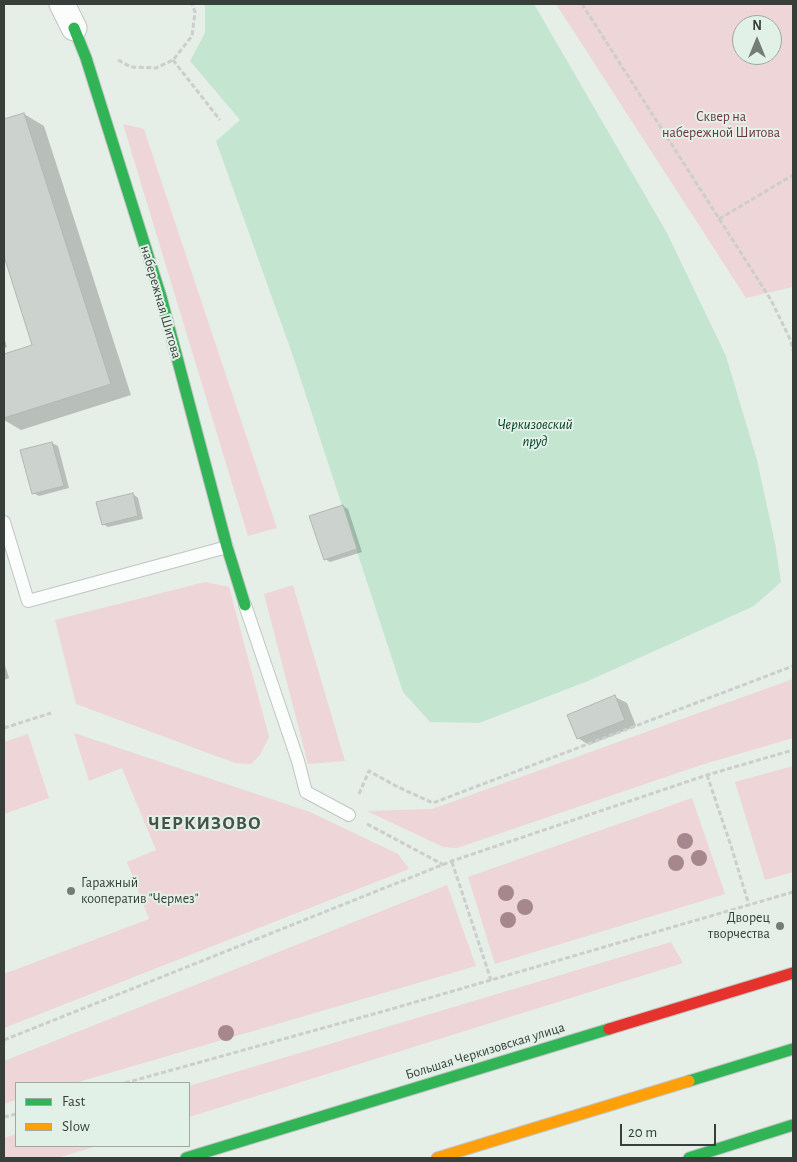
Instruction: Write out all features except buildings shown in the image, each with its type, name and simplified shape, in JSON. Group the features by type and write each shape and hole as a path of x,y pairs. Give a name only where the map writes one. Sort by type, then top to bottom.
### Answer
{"main road":[{"name":"набережная Шитова","path":"74,28 86,58 161,297 227,547 245,605"},
{"name":"Большая Черкизовская улица","path":"186,1158 793,972"},
{"path":"437,1158 793,1049"},
{"path":"689,1158 793,1126"}],"street":[{"name":"набережная Шитова","path":"62,4 74,28"}],"lane":[{"path":"4,522 28,601 227,547"},
{"path":"245,605 298,761 306,792 349,815"}],"path":[{"path":"114,58 131,67 156,68 173,60 192,36 195,12 192,4"},
{"path":"582,4 770,300 791,341 793,351"},
{"path":"173,60 220,120"},
{"path":"720,219 793,175"},
{"path":"369,771 433,803 793,666"},
{"path":"4,728 51,713"},
{"path":"4,1040 452,861 707,775 793,750"},
{"path":"707,775 732,846 749,905"},
{"path":"349,815 444,865"},
{"path":"452,861 491,980"},
{"path":"129,1082 491,980 793,892"}],"green space":[{"name":"Сквер на набережной Шитова","path":"556,4 793,4 793,287 746,298"},
{"path":"123,124 144,129 277,528 248,536"},
{"path":"205,582 229,587 269,737 260,755 251,764 235,763 76,704 55,620"},
{"path":"293,585 345,761 308,764 264,594"},
{"path":"793,679 793,738 701,765 457,848 443,847 367,811 432,809"},
{"path":"74,733 310,812 398,854 409,869 4,1028 4,974 149,919 127,862 156,850 122,768 89,781"},
{"path":"28,734 49,798 4,814 4,742"},
{"path":"793,766 793,872 765,880 735,782"},
{"path":"692,798 725,894 495,964 468,877"},
{"path":"447,885 476,966 78,1082 15,1082 15,1100 4,1104 4,1061"},
{"path":"671,942 683,963 190,1117 190,1086"},
{"path":"15,1134 15,1147 94,1147 57,1158 4,1158 4,1138"}],"water":[{"name":"Черкизовский пруд","path":"205,4 534,4 667,233 726,356 757,460 775,543 781,582 754,606 588,681 479,723 430,722 403,692 294,359 216,141 240,120 190,61 205,33"}],"traffic: fast":[{"path":"74,28 86,58 161,297 227,547 245,605"},
{"path":"186,1158 609,1029"},
{"path":"689,1081 793,1049"},
{"path":"689,1158 793,1125"}],"traffic: slow":[{"path":"437,1158 689,1081"}],"traffic: jam":[{"path":"609,1029 793,973"}],"place":[{"name":"Гаражный кооператив \"Чермез\"","path":"71,891"},
{"name":"Дворец творчества","path":"780,926"}],"district":[{"name":"ЧЕРКИЗОВО","path":"205,823"}]}
